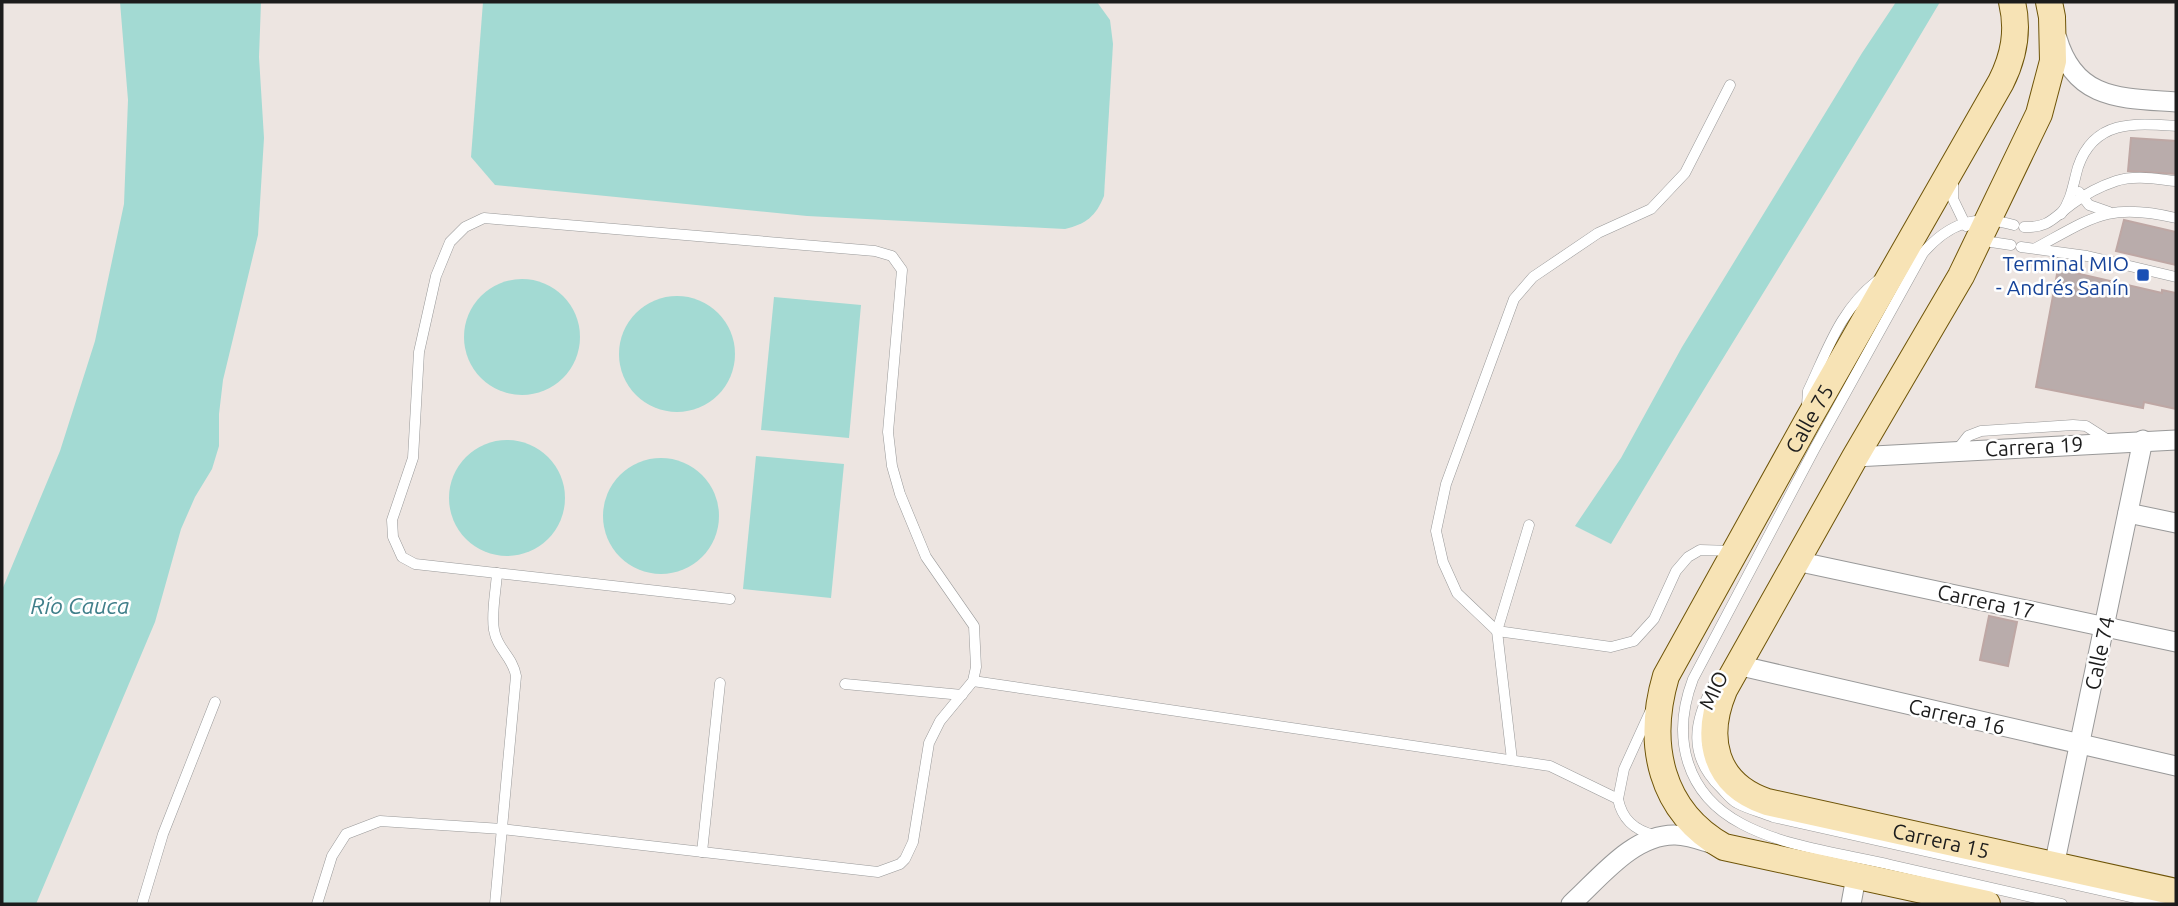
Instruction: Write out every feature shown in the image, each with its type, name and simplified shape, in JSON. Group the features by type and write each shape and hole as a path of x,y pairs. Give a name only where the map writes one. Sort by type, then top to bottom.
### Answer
{"main road":[{"name":"Calle 75","path":"1724,847 1704,836 1694,826 1669,790 1661,767 1657,742 1658,709 1666,676 2011,62 2017,32 2012,2"},
{"path":"1730,667 1796,561 1990,227 2039,114 2053,61 2050,10"},
{"name":"Carrera 15","path":"1730,667 1717,707 1714,738 1721,763 1729,777 1740,788 1767,802 2176,892"},
{"path":"1724,847 1987,904"}],"street":[{"path":"2050,10 2063,57 2077,77 2097,92 2122,99 2176,102"},
{"name":"Calle 74","path":"2054,866 2143,440"},
{"name":"Carrera 19","path":"1854,457 2176,440"},
{"path":"2128,513 2176,523"},
{"name":"Carrera 17","path":"1796,561 2176,642"},
{"name":"Carrera 16","path":"1730,667 2176,766"},
{"path":"1570,904 1621,859 1641,844 1658,836 1676,835 1724,847"},
{"path":"1850,904 1856,877"}],"lane":[{"path":"1730,85 1685,173 1651,209 1598,233 1533,277 1514,299 1446,484 1436,531 1443,562 1457,593 1496,631 1611,647 1634,641 1654,619 1676,570 1688,556 1700,550 1737,551"},
{"path":"2061,214 2068,203 2087,150 2110,129 2132,124 2176,126"},
{"path":"1956,160 1953,199 1990,227 1991,242 2087,256 2176,277"},
{"path":"2077,174 2077,188 2082,197 2089,205 2111,213"},
{"name":"MIO","path":"2062,904 1802,844 1742,825 1718,808 1692,774 1681,735 1685,699 1693,679 1822,435 1923,253 1944,233 1990,227 2041,226 2082,197 2116,181 2130,178 2176,181"},
{"path":"2036,248 2087,220 2111,213 2134,210 2176,218"},
{"path":"317,904 332,856 346,834 380,821 502,829 878,872 901,864 913,842 929,743 940,721 973,681 977,648 974,626 926,557 900,494 892,466 888,432 902,270 892,256 875,251 484,218 465,227 450,242 436,276 419,352 413,458 392,520 393,537 402,557 415,564 730,599"},
{"path":"1956,261 1990,227"},
{"path":"1512,760 1496,631 1530,525"},
{"path":"495,904 516,676 514,664 501,648 494,630 497,573"},
{"name":"MIO","path":"1730,667 1703,705 1697,727 1698,750 1704,767 1713,781 1735,802 1773,817 2162,904"},
{"path":"1658,836 1644,833 1632,825 1621,814 1618,799 1624,769 1666,676"},
{"path":"973,681 1550,766 1618,799"},
{"path":"702,852 720,682"},
{"path":"845,684 962,695"},
{"path":"142,904 163,834 215,702"}],"water":[{"name":"Río Cauca","path":"120,2 261,2 259,57 264,138 258,235 223,380 219,446 212,469 195,497 181,529 155,622 36,904 2,904 2,590 60,451 95,341 124,204 128,100"},
{"path":"483,2 1097,2 1110,20 1113,44 1104,196 1089,218 1079,225 1065,229 807,216 495,185 471,157"},
{"path":"1896,2 1940,2 1611,544 1575,526 1621,458 1682,347"},
{"path":"522,279 544,283 563,296 576,315 580,337 576,359 563,378 544,391 522,395 500,391 481,378 468,359 464,337 468,315 481,296 500,283"},
{"path":"677,296 699,300 718,313 731,332 735,354 731,376 718,395 699,408 677,412 655,408 636,395 623,376 619,354 623,332 636,313 655,300"},
{"path":"774,297 861,305 849,438 761,430"},
{"path":"507,440 529,444 548,457 561,476 565,498 561,520 548,539 529,552 507,556 485,552 466,539 453,520 449,498 453,476 466,457 485,444"},
{"path":"756,456 844,464 831,598 743,589"},
{"path":"661,458 683,462 702,475 715,494 719,516 715,538 702,557 683,570 661,574 639,570 620,557 607,538 603,516 607,494 620,475 639,462"}],"building":[{"path":"2131,138 2176,141 2176,174 2128,171"},
{"path":"2124,220 2176,232 2176,265 2116,251"},
{"path":"2058,269 2162,293 2162,290 2176,293 2176,409 2144,402 2143,408 2036,387"},
{"path":"1989,616 2017,622 2008,666 1980,660"}],"place":[{"name":"Terminal MIO - Andrés Sanín","path":"2143,275"}]}
